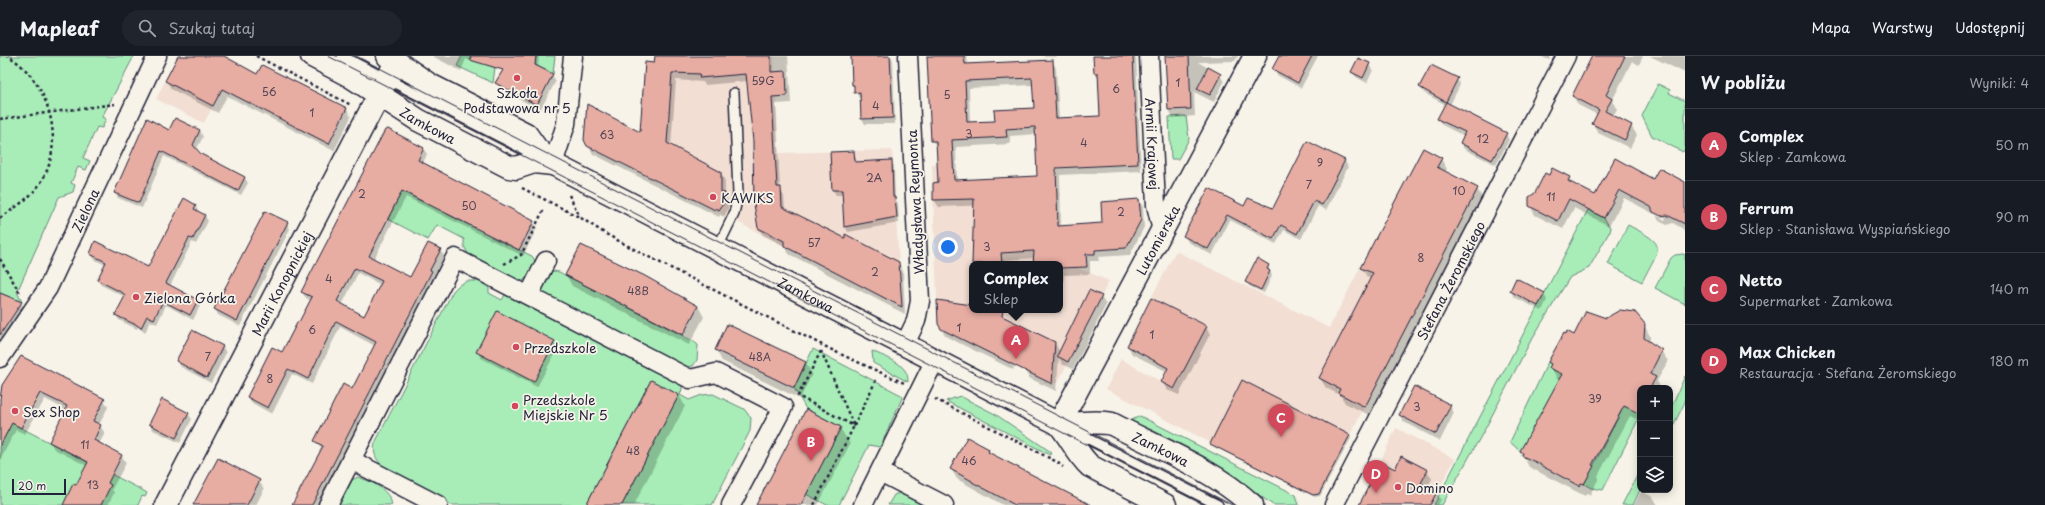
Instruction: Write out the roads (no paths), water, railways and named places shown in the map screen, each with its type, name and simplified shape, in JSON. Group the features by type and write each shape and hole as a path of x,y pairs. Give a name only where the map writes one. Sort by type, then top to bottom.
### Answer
{"street":[{"name":"Zielona","path":"0,358 48,288 157,56"},
{"name":"Zamkowa","path":"312,56 350,76 387,73 430,85 526,134 536,148 553,164 1059,424 1069,436 1080,458 1090,466 1165,505"},
{"path":"553,164 566,124 573,56"},
{"name":"Władysława Reymonta","path":"905,344 916,321 920,301 908,56"},
{"name":"Armii Krajowej","path":"1149,56 1156,205 1162,231"},
{"name":"Lutomierska","path":"1059,424 1256,56"},
{"name":"Stefana Żeromskiego","path":"1334,505 1566,56"},
{"name":"Zamkowa","path":"387,73 418,120 509,167 516,168 534,162 553,164"},
{"name":"Marii Konopnickiej","path":"166,505 387,73"},
{"path":"328,505 455,258 690,379 716,373 783,407 731,505"},
{"path":"529,295 546,261"},
{"path":"863,505 935,360"},
{"name":"Zamkowa","path":"1059,424 1075,425 1100,421 1112,424 1210,474 1231,487 1252,505"},
{"path":"351,460 409,499 438,505"},
{"path":"880,472 944,505"}],"lane":[{"path":"342,56 387,73"},
{"path":"718,249 734,214 738,194 734,93"},
{"path":"1059,424 1218,505"}],"tram line":[{"path":"328,56 1204,505"},
{"path":"356,56 1232,505"}],"place":[{"name":"Szkoła Podstawowa nr 5","path":"517,78"},
{"name":"KAWIKS","path":"713,197"},
{"name":"Zielona Górka","path":"136,297"},
{"name":"Przedszkole","path":"516,347"},
{"name":"Complex","path":"1016,359"},
{"name":"Przedszkole Miejskie Nr 5","path":"515,406"},
{"name":"Sex Shop","path":"15,411"},
{"name":"Netto","path":"1281,437"},
{"name":"Ferrum","path":"811,461"},
{"name":"Domino","path":"1398,487"},
{"name":"Max Chicken","path":"1376,493"}]}
